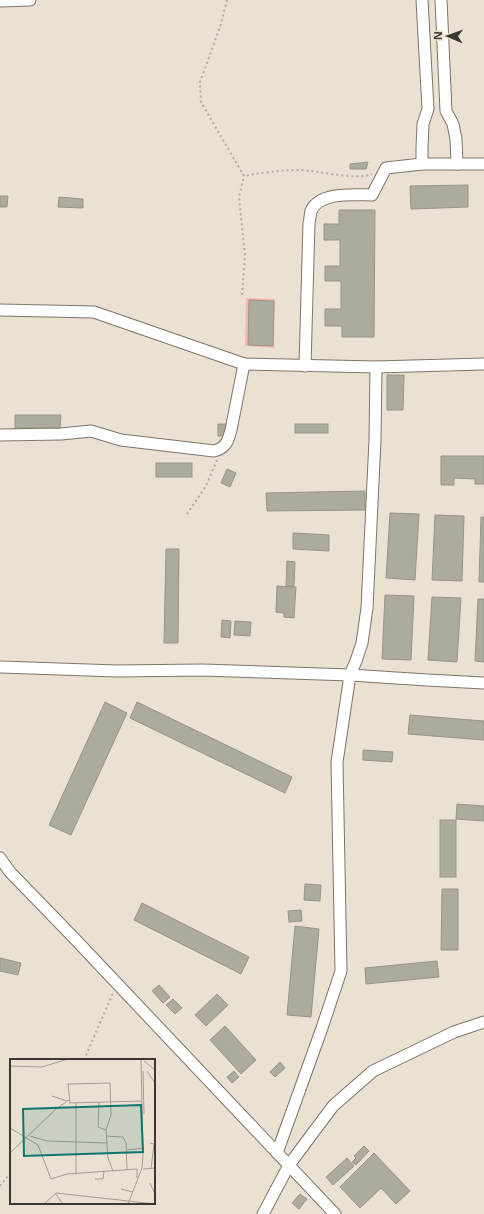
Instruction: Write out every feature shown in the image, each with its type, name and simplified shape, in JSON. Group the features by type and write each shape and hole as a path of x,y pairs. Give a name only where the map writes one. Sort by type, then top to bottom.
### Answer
{"street":[{"path":"0,1 30,0"},
{"path":"422,0 428,109 423,124 422,164"},
{"path":"441,0 446,111 454,124 457,164"},
{"path":"305,366 309,223 311,211 316,204 335,196 372,195 386,168 422,164 484,164"},
{"path":"0,310 94,312 244,364 376,367 484,364"},
{"path":"0,435 62,434 91,431 121,440 214,452 221,450 228,440 231,430 244,364"},
{"path":"277,1153 320,1035 341,971 337,762 350,675 362,642 367,608 375,440 376,367"},
{"path":"0,667 117,671 202,670 350,675 484,683"},
{"path":"0,858 10,872 335,1214"},
{"path":"263,1214 289,1165 332,1106 373,1071 454,1032 484,1022"}],"path":[{"path":"227,0 220,27 200,82 201,102 244,176 239,196 245,256 242,295"},
{"path":"244,176 299,170 367,176 386,168"},
{"path":"187,514 206,486 221,450"},
{"path":"84,1059 117,983"},
{"path":"0,1186 10,1173"}],"shaded area":[{"path":"246,298 275,299 274,348 245,346"}],"building":[{"path":"368,162 366,169 350,169 350,164"},
{"path":"468,185 468,207 411,209 410,186"},
{"path":"0,196 8,196 7,207 0,207"},
{"path":"59,197 83,199 83,208 58,207"},
{"path":"339,210 375,210 374,337 342,337 342,326 325,326 325,309 341,309 341,281 325,281 325,266 340,266 340,240 324,240 324,224 339,224"},
{"path":"249,300 274,301 273,346 248,345"},
{"path":"387,375 404,375 403,410 387,410"},
{"path":"15,415 61,415 60,428 15,428"},
{"path":"218,424 227,424 226,436 218,436"},
{"path":"295,424 328,424 328,433 295,433"},
{"path":"441,456 484,456 484,484 475,484 475,479 454,478 454,485 441,485"},
{"path":"156,463 192,463 192,477 156,477"},
{"path":"227,469 236,473 230,487 221,483"},
{"path":"365,491 365,510 267,511 266,493"},
{"path":"390,513 419,514 415,580 386,578"},
{"path":"435,515 464,516 462,581 432,580"},
{"path":"481,517 484,517 484,582 479,582"},
{"path":"293,533 329,535 329,551 293,549"},
{"path":"166,549 179,549 178,643 164,643"},
{"path":"287,561 295,562 294,586 286,586"},
{"path":"277,586 296,587 294,618 284,617 284,613 276,612"},
{"path":"385,595 414,596 411,660 382,659"},
{"path":"432,597 461,598 457,662 428,660"},
{"path":"478,599 484,599 484,662 475,661"},
{"path":"222,620 231,621 230,638 221,637"},
{"path":"235,621 251,622 250,636 234,635"},
{"path":"105,702 127,713 71,835 49,825"},
{"path":"137,702 292,777 285,793 130,718"},
{"path":"410,715 484,721 484,740 408,734"},
{"path":"363,750 393,752 392,762 363,760"},
{"path":"457,804 484,806 484,821 456,819"},
{"path":"440,820 456,820 456,877 440,877"},
{"path":"305,884 321,885 320,901 304,900"},
{"path":"442,889 458,889 458,950 441,950"},
{"path":"142,903 249,957 241,974 134,920"},
{"path":"301,910 302,921 289,922 288,911"},
{"path":"295,926 319,929 311,1017 287,1015"},
{"path":"0,958 21,963 18,975 0,971"},
{"path":"437,961 439,977 366,984 365,968"},
{"path":"159,985 170,997 163,1003 152,991"},
{"path":"217,994 228,1005 206,1026 195,1015"},
{"path":"173,999 182,1008 175,1014 166,1005"},
{"path":"225,1026 256,1060 241,1074 210,1040"},
{"path":"280,1062 285,1068 275,1077 270,1072"},
{"path":"234,1071 239,1077 232,1083 227,1077"},
{"path":"364,1146 369,1151 356,1165 352,1162 356,1158 354,1156"},
{"path":"374,1153 410,1191 396,1204 381,1188 360,1208 340,1187"},
{"path":"347,1158 354,1166 333,1185 326,1177"},
{"path":"300,1194 307,1199 299,1209 292,1203"}]}
